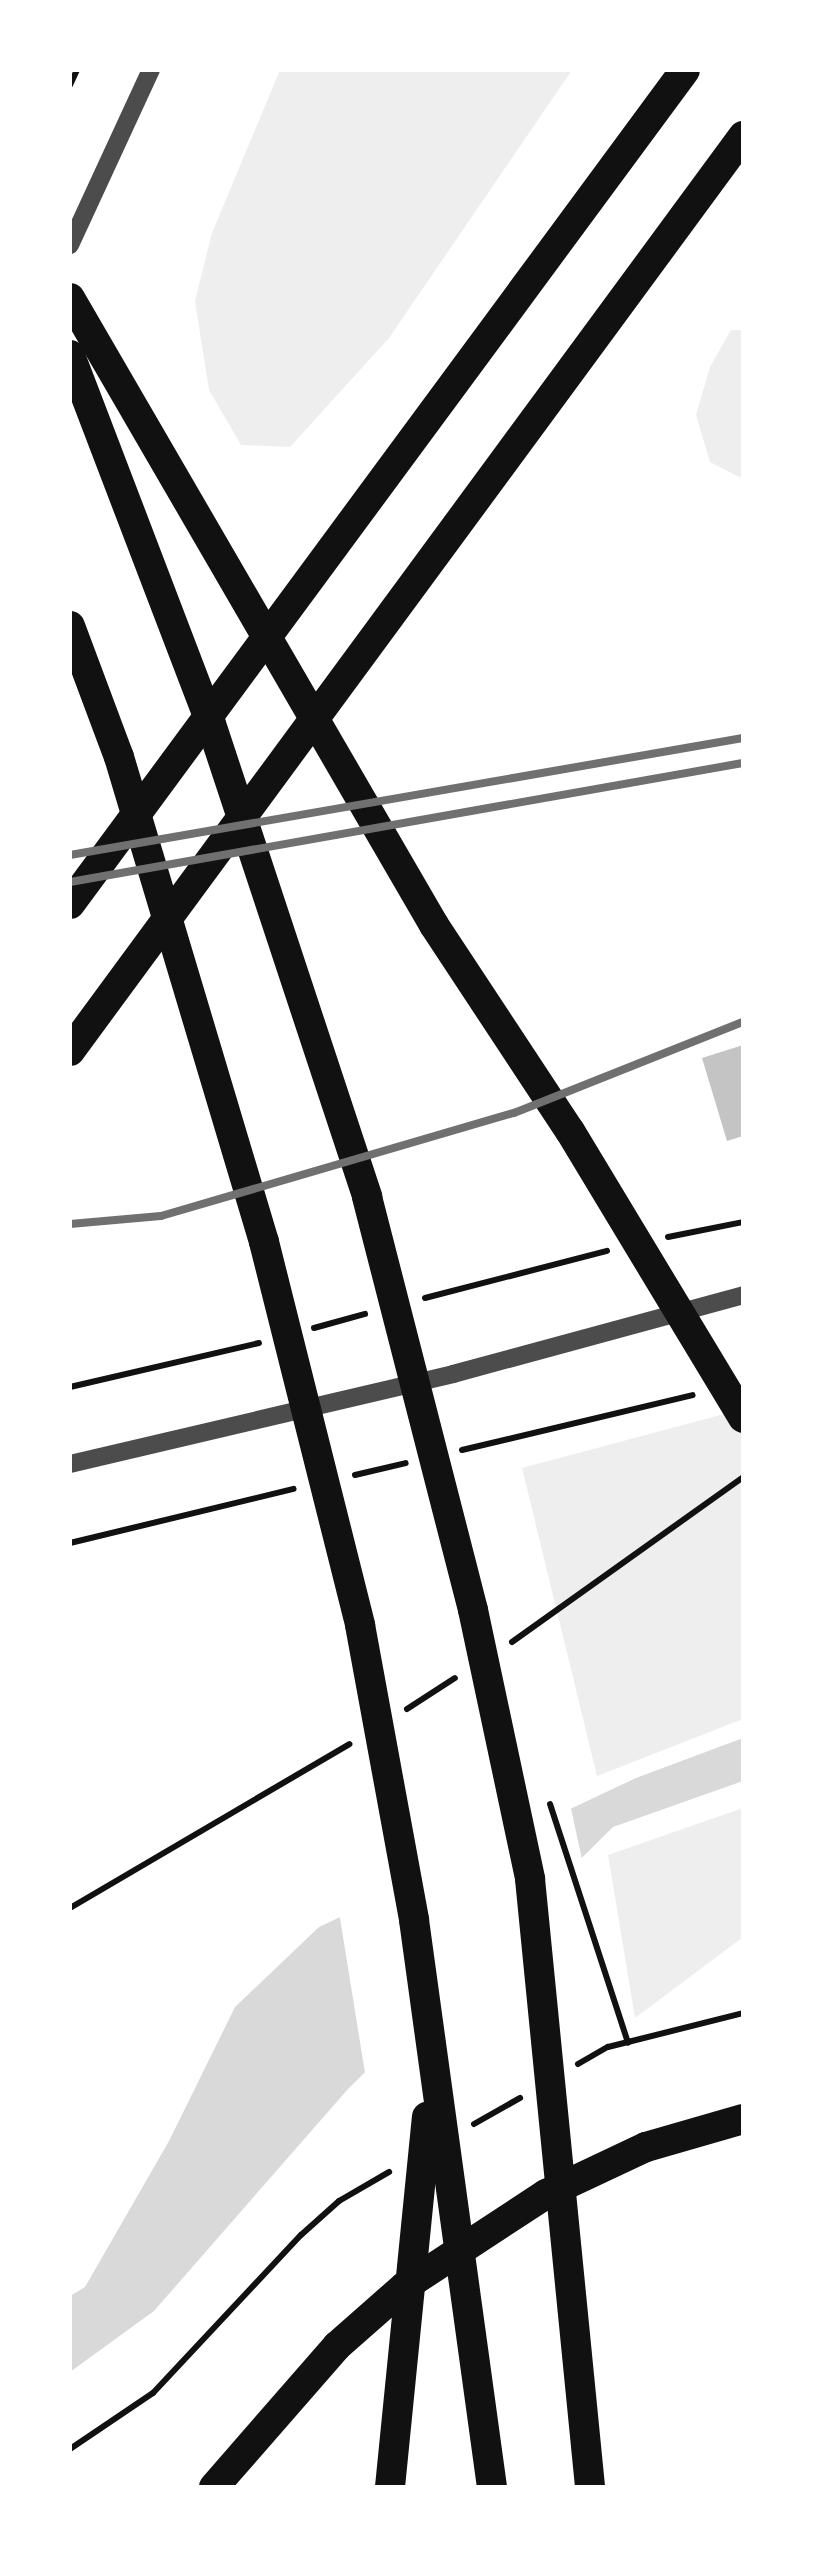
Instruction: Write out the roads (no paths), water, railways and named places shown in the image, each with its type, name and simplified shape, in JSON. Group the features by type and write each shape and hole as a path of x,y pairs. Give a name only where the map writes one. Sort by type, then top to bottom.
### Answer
{"highway":[{"path":"70,904 685,70"},
{"path":"70,1050 743,136"},
{"path":"70,298 332,743 434,926 570,1131 743,1418"},
{"path":"70,354 211,724 367,1197 477,1629 530,1879 590,2487"},
{"path":"70,626 120,757 264,1242 360,1625 392,1784 492,2487"},
{"path":"390,2487 432,2064"},
{"path":"214,2487 338,2346 434,2266 546,2194 646,2148 743,2119"}],"street":[{"path":"70,245 151,70"},
{"path":"70,1464 453,1374 743,1296"}],"railway":[{"path":"70,855 743,738"},
{"path":"70,882 743,763"},
{"path":"70,1224 161,1216 514,1113 743,1022"}]}
